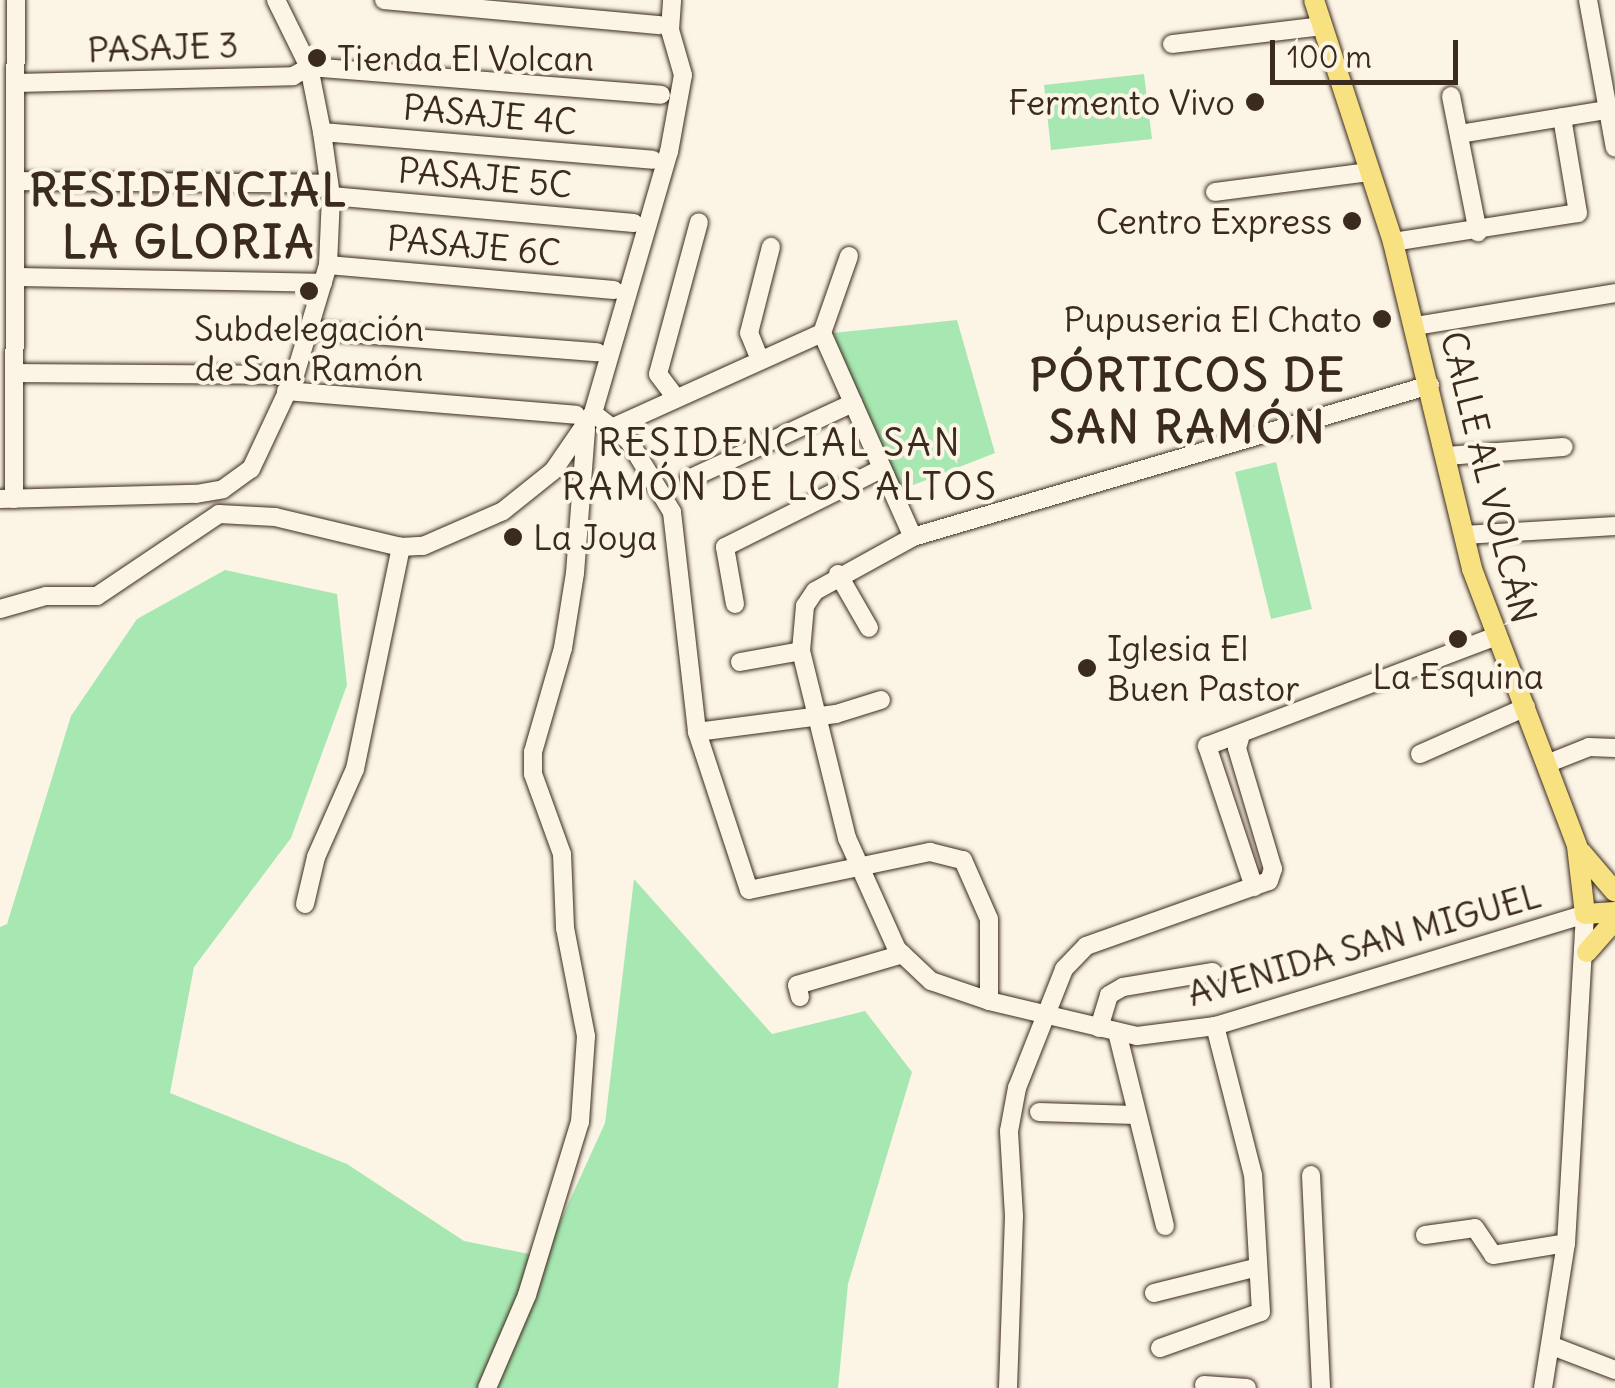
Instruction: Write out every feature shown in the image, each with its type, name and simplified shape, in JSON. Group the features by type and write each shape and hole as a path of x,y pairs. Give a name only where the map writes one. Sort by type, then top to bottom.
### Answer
{"main road":[{"name":"CALLE AL VOLCÁN","path":"1314,0 1393,242 1464,535 1494,638 1550,763 1577,846 1585,914"},
{"path":"1577,846 1615,892"},
{"path":"1585,914 1615,912"},
{"path":"1587,952 1615,920"}],"street":[{"path":"16,0 15,372 7,499 222,488 251,469 290,383 326,274 330,190 322,132 309,66 276,0"},
{"path":"384,0 472,4 660,24"},
{"path":"487,1388 527,1294 580,1122 586,1036 565,928 562,854 533,774 532,752 562,648 575,572 585,419 682,92 670,30 672,0"},
{"path":"1588,0 1615,148"},
{"path":"1172,44 1322,26"},
{"name":"PASAJE 3","path":"16,83 293,76 309,66 661,95"},
{"path":"1451,96 1478,232"},
{"path":"1460,134 1606,110"},
{"path":"1393,242 1578,214 1562,117"},
{"name":"PASAJE 4C","path":"322,132 653,160"},
{"path":"1214,192 1370,172"},
{"name":"PASAJE 5C","path":"16,181 330,190 634,223"},
{"path":"676,398 658,374 698,222"},
{"path":"760,360 749,333 771,247"},
{"path":"849,256 822,333 913,537"},
{"name":"PASAJE 6C","path":"15,277 326,274 614,290"},
{"path":"1416,326 1615,294"},
{"path":"309,330 597,352"},
{"path":"15,372 290,383 616,426 822,333"},
{"path":"800,998 797,986 903,954 858,863 816,718 801,651 805,606 838,574 913,537 1430,385"},
{"path":"689,478 853,403"},
{"path":"0,609 46,596 97,596 219,514 275,517 401,547 423,546 503,511 553,471 585,419"},
{"path":"616,426 659,484 676,524 697,732 749,890 858,863 930,852 963,860 991,932 989,1002"},
{"path":"1446,456 1564,446"},
{"path":"736,604 726,547 882,469"},
{"path":"219,514 222,488"},
{"path":"1464,535 1615,526"},
{"path":"305,904 316,857 355,770 401,547"},
{"path":"838,574 869,628"},
{"path":"1254,887 1204,753 1494,638"},
{"path":"740,662 801,651"},
{"path":"697,732 816,718 880,700"},
{"path":"1420,754 1526,707"},
{"path":"1008,1388 1014,1216 1009,1130 1043,1017 1064,969 1086,946 1269,881 1273,869 1237,748 1240,738"},
{"path":"1550,763 1590,747 1615,748"},
{"name":"CALLE AL VOLCÁN","path":"1543,1388 1555,1347 1566,1243 1587,952 1585,914"},
{"name":"AVENIDA SAN MIGUEL","path":"903,954 932,981 989,1002 1137,1036 1215,1026 1585,914"},
{"path":"1165,1226 1108,1030 1109,995 1123,988 1213,972"},
{"path":"1160,1348 1261,1312 1253,1175 1215,1026"},
{"path":"1039,1112 1135,1114"},
{"path":"1312,1175 1321,1388"},
{"path":"1425,1235 1475,1228 1493,1254 1566,1243"},
{"path":"1154,1294 1258,1267"},
{"path":"1555,1347 1615,1370"},
{"path":"1204,1385 1247,1388"}],"green space":[{"path":"1144,74 1152,139 1051,150 1044,85"},
{"path":"957,320 995,453 898,491 833,333"},
{"path":"1276,462 1312,609 1271,619 1235,472"},
{"path":"225,570 337,594 347,685 291,838 194,967 170,1093 347,1164 464,1241 544,1257 605,1123 634,879 772,1034 865,1011 912,1072 848,1284 838,1388 0,1388 0,927 7,924 71,716 137,619"}],"place":[{"name":"Tienda El Volcan","path":"317,58"},
{"name":"Fermento Vivo","path":"1255,102"},
{"name":"Centro Express","path":"1352,221"},
{"name":"Subdelegación de San Ramón","path":"309,291"},
{"name":"Pupuseria El Chato","path":"1382,319"},
{"name":"La Joya","path":"513,537"},
{"name":"La Esquina","path":"1458,639"},
{"name":"Iglesia El Buen Pastor","path":"1087,668"}],"district":[{"name":"RESIDENCIAL LA GLORIA","path":"189,217"},
{"name":"PÓRTICOS DE SAN RAMÓN","path":"1188,402"},
{"name":"RESIDENCIAL SAN RAMÓN DE LOS ALTOS","path":"780,464"}]}
